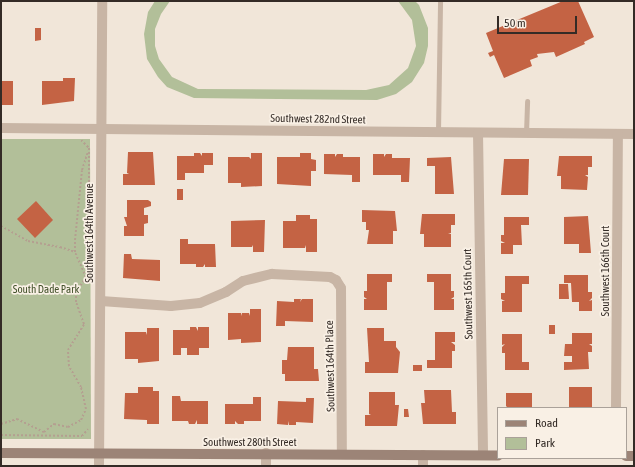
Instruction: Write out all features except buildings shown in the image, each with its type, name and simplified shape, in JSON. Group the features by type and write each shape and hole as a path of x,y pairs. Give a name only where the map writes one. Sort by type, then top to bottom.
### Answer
{"street":[{"name":"Southwest 164th Avenue","path":"99,466 102,1"},
{"name":"Southwest 282nd Street","path":"1,128 634,134"},
{"name":"Southwest 165th Court","path":"478,133 482,455"},
{"name":"Southwest 166th Court","path":"616,407 618,134"},
{"name":"Southwest 164th Place","path":"101,301 171,306 200,303 226,292 243,281 272,274 325,276 336,280 341,288 342,454"},
{"name":"Southwest 280th Street","path":"1,453 266,453 497,456"},
{"path":"266,453 266,466"},
{"path":"423,455 423,466"}],"lane":[{"path":"438,132 440,1"},
{"path":"526,133 527,101"}],"path":[{"path":"73,139 81,140 89,148 89,192"},
{"path":"1,424 17,419 44,432 54,424 68,427 80,420 86,409 81,387 69,366 68,350 84,324 76,302 76,292 86,277 75,252 77,200 82,170 89,148"},
{"path":"1,226 28,241 60,247 75,252"},
{"path":"90,270 90,278"},
{"path":"90,404 90,411"},
{"path":"1,435 82,436 90,427"}],"green space":[{"path":"155,1 170,1 161,14 155,29 155,46 159,59 172,77 198,89 366,90 389,85 408,68 416,46 412,20 398,1 415,1 419,5 428,28 428,46 424,63 412,82 396,94 377,100 194,98 167,87 158,77 147,59 144,34 148,12"},
{"name":"South Dade Park","path":"1,139 90,139 91,439 1,439"}]}
